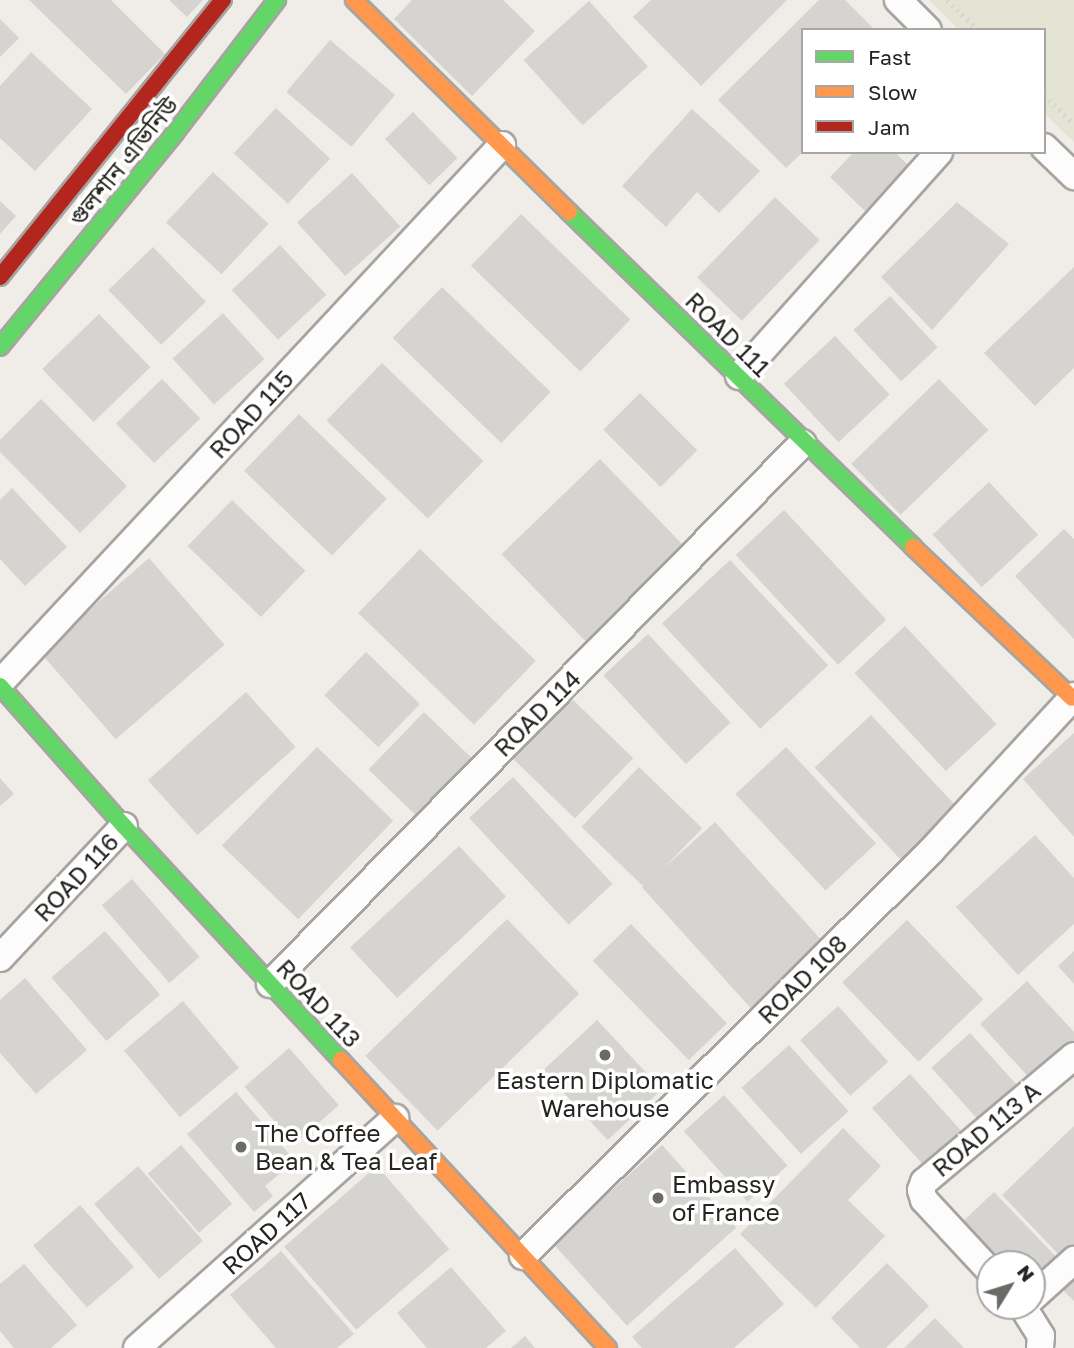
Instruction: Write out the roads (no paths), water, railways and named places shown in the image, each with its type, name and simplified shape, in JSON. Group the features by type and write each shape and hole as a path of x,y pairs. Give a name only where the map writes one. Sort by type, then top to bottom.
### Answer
{"street":[{"name":"গুলশান এভিনিউ","path":"0,277 223,0"},
{"name":"গুলশান এভিনিউ","path":"0,348 176,133 277,0"},
{"name":"ROAD 111","path":"355,0 739,376 803,443 1073,697"},
{"path":"898,0 926,28"},
{"name":"ROAD 115","path":"0,685 502,145"},
{"path":"1046,149 1074,176"},
{"path":"739,376 937,154"},
{"name":"ROAD 114","path":"270,984 803,443"},
{"name":"ROAD 113","path":"0,685 124,826 608,1348"},
{"name":"ROAD 108","path":"523,1256 931,851 1073,697"},
{"name":"ROAD 116","path":"0,958 124,826"},
{"name":"ROAD 113 A","path":"976,1256 924,1200 921,1190 924,1182 1074,1056"},
{"name":"ROAD 117","path":"137,1348 394,1118"},
{"path":"1046,1285 1074,1260"},
{"path":"1032,1320 1041,1335 1043,1342 1040,1348"}],"place":[{"name":"Eastern Diplomatic Warehouse","path":"605,1055"},
{"name":"The Coffee Bean & Tea Leaf","path":"241,1147"},
{"name":"Embassy of France","path":"658,1198"}]}
